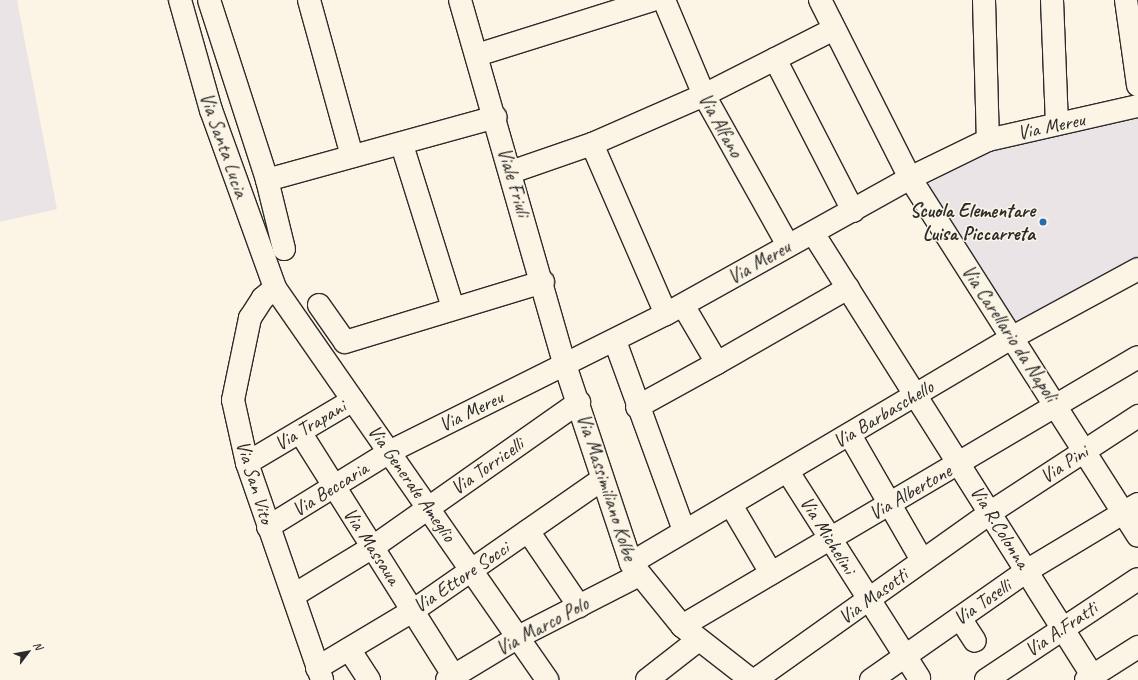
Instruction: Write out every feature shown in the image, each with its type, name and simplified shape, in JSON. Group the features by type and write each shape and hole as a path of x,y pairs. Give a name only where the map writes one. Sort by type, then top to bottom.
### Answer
{"street":[{"name":"Via Santa Lucia","path":"180,0 211,110 275,288"},
{"path":"209,0 267,180 284,250"},
{"path":"309,0 352,156"},
{"name":"Viale Friuli","path":"460,0 543,282 565,365"},
{"path":"477,55 652,0"},
{"name":"Via Alfano","path":"664,0 704,96 788,245"},
{"name":"Via Carellario da Napoli","path":"820,0 910,178 1056,406 1085,449 1131,508 1138,536"},
{"path":"984,0 988,140"},
{"path":"1052,0 1057,124"},
{"path":"1130,2 1138,85"},
{"path":"511,172 592,144 704,96 834,29"},
{"path":"775,59 853,211"},
{"name":"Via Mereu","path":"391,450 615,341 674,310 910,178 988,140 1138,106"},
{"path":"267,180 352,156 402,145 495,117"},
{"path":"592,144 674,310 717,363"},
{"path":"402,145 453,308"},
{"name":"Via R.Colonna","path":"813,233 917,394 959,463 1063,626 1091,679"},
{"name":"Via Barbaschello","path":"635,569 684,531 788,472 1013,338 1138,269"},
{"path":"318,305 345,342 453,308 543,282"},
{"name":"Via Generale Ameglio","path":"275,288 353,400 391,450 472,571 520,636 547,680"},
{"name":"Via San Vito","path":"275,288 263,298 250,318 233,400 247,463 268,527 294,595 319,674"},
{"path":"637,407 848,288"},
{"path":"615,341 637,407 684,531"},
{"name":"Via Albertone","path":"682,626 1138,357"},
{"name":"Via Massimiliano Kolbe","path":"565,365 579,402 601,480 635,569 682,626 697,641 751,680"},
{"name":"Via Trapani","path":"247,463 353,400"},
{"name":"Via Torricelli","path":"294,595 373,547 579,402"},
{"name":"Via Pini","path":"991,512 1085,449 1138,416"},
{"name":"Via Massaua","path":"300,432 333,486 414,610 452,679"},
{"path":"850,434 922,560"},
{"name":"Via Beccaria","path":"268,527 391,450"},
{"name":"Via Michelini","path":"788,472 919,678"},
{"name":"Via Ettore Socci","path":"319,674 349,649 414,610 601,480"},
{"path":"731,505 772,573"},
{"name":"Via Toselli","path":"871,680 1028,570 1131,508"},
{"name":"Via Masotti","path":"755,680 991,512"},
{"path":"528,531 579,606"},
{"name":"Via Marco Polo","path":"452,679 520,636 579,606 635,569"},
{"name":"Via A.Fratti","path":"995,678 1063,626 1138,579"},
{"path":"960,618 975,640"},
{"path":"647,680 697,641"},
{"path":"1091,679 1138,647"},
{"path":"349,649 369,680"}],"shaded area":[{"path":"0,0 17,0 57,209 0,222"},
{"name":"Scuola Elementare Luisa Piccarreta","path":"1138,115 1138,258 1016,329 926,185 1000,143"}],"place":[{"name":"Scuola Elementare Luisa Piccarreta","path":"1043,222"}]}
